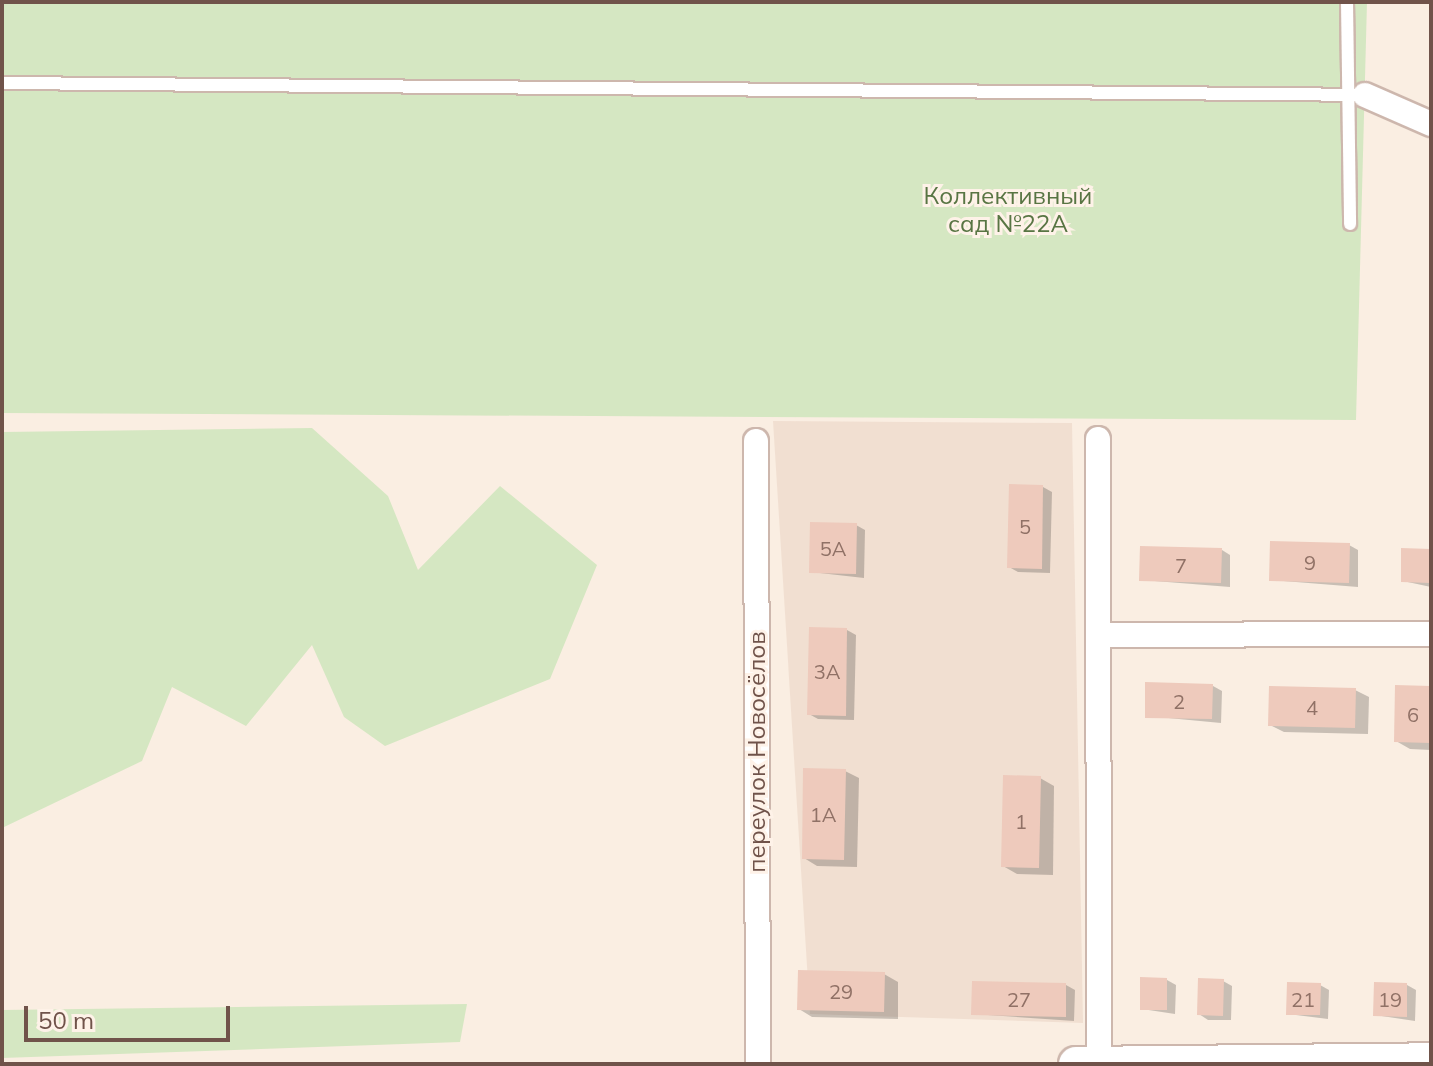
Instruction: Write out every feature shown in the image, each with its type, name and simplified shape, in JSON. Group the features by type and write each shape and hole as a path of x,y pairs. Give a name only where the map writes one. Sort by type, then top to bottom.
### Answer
{"street":[{"path":"1356,96 1431,124"},
{"path":"1098,439 1103,635 1099,1063"},
{"name":"переулок Новосёлов","path":"756,441 758,1064"},
{"path":"1103,635 1431,634"},
{"path":"1076,1064 1431,1060"}],"lane":[{"path":"1347,2 1356,96 1350,224"},
{"path":"2,83 1356,96"}],"shaded area":[{"path":"773,421 1072,423 1083,1023 810,1014"}],"green space":[{"name":"Коллективный сад №22А","path":"2,2 1367,2 1356,420 2,413"},
{"path":"312,428 388,496 418,570 500,486 597,565 550,679 385,746 344,717 312,645 246,726 172,687 142,761 2,828 2,432"},
{"path":"467,1004 460,1042 2,1058 2,1010"}],"building":[{"path":"1009,484 1043,485 1042,569 1007,568"},
{"path":"810,522 857,523 856,574 809,573"},
{"path":"1270,541 1350,543 1349,583 1269,581"},
{"path":"1140,546 1222,548 1221,583 1139,581"},
{"path":"1401,548 1431,549 1431,583 1401,582"},
{"path":"809,627 847,628 846,716 807,715"},
{"path":"1145,682 1213,684 1212,719 1145,718"},
{"path":"1395,685 1431,686 1431,743 1394,742"},
{"path":"1269,686 1356,688 1355,728 1268,726"},
{"path":"803,768 846,769 844,860 802,859"},
{"path":"1003,775 1041,776 1039,868 1001,867"},
{"path":"798,970 885,972 884,1012 797,1010"},
{"path":"1140,977 1167,978 1167,1010 1140,1010"},
{"path":"1198,978 1224,979 1223,1016 1197,1015"},
{"path":"972,981 1066,983 1066,1017 971,1015"},
{"path":"1287,982 1321,983 1320,1015 1286,1015"},
{"path":"1374,982 1407,983 1407,1017 1373,1016"}]}
